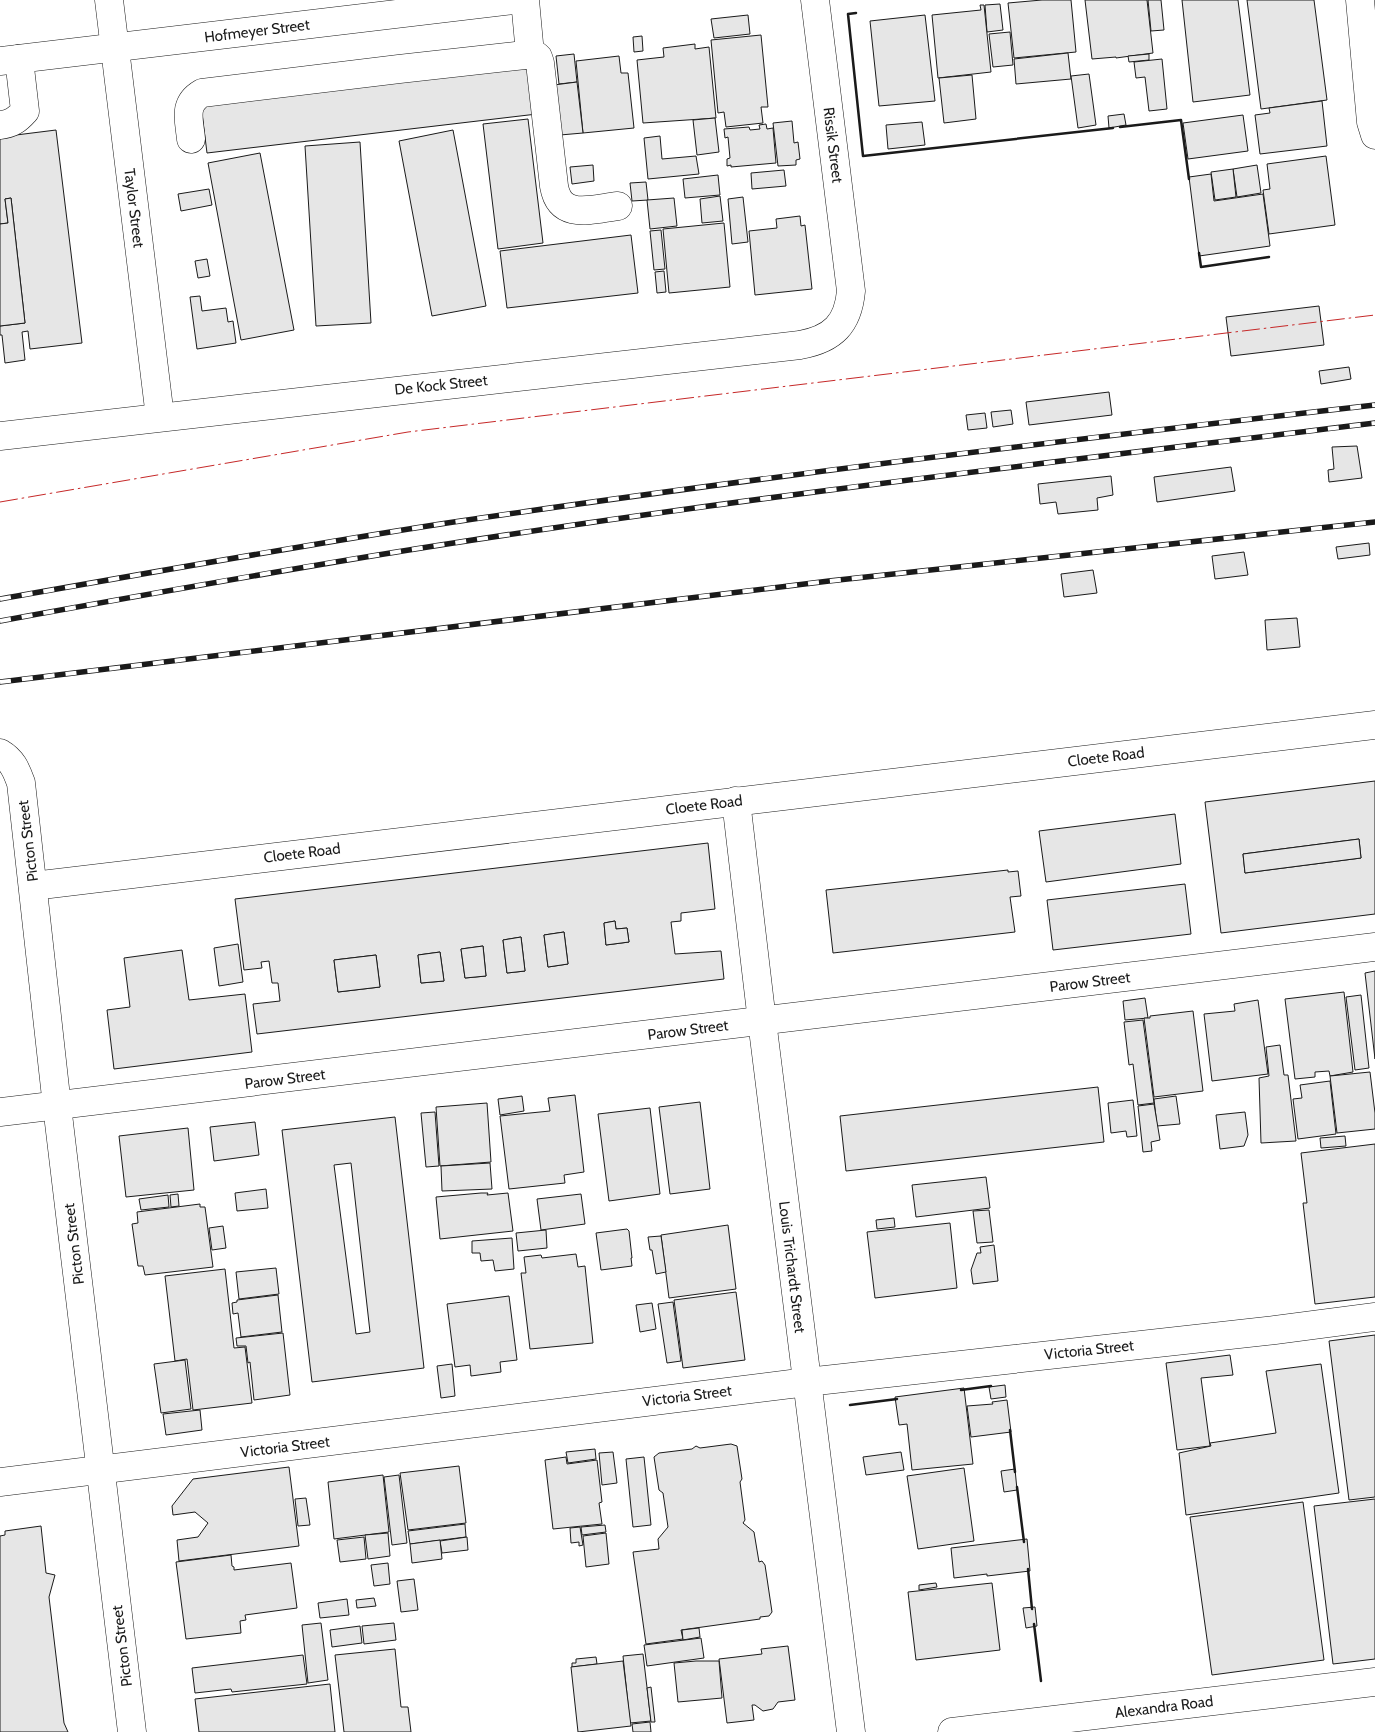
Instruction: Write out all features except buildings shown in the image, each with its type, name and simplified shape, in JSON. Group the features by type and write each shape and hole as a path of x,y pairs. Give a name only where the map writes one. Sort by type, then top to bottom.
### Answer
{"street":[{"name":"Taylor Street","path":"109,0 160,417"},
{"name":"Hofmeyer Street","path":"9,60 514,0"},
{"path":"525,0 530,54"},
{"name":"Rissik Street","path":"815,0 851,291"},
{"path":"1360,0 1373,129"},
{"path":"191,138 189,106 193,99 206,92 530,54 538,57 540,63 554,186 559,202 562,206 572,210 618,206"},
{"path":"0,125 9,124 25,112 9,60"},
{"name":"De Kock Street","path":"0,436 814,342 827,337 838,328 847,311 851,291"},
{"name":"Cloete Road","path":"33,886 1375,725"},
{"name":"Picton Street","path":"4,755 16,767 21,783 57,1106 132,1732"},
{"name":"Louis Trichardt Street","path":"736,801 851,1732"},
{"name":"Parow Street","path":"0,1112 1375,948"},
{"name":"Victoria Street","path":"0,1482 101,1471 505,1418 1375,1317"},
{"name":"Alexandra Road","path":"952,1732 1375,1682"}],"railway":[{"path":"0,599 335,541 563,506 911,460 1375,405"},
{"path":"0,621 335,562 678,510 1375,423"},
{"path":"0,682 829,581 1375,522"}],"wall":[{"path":"856,13 848,14 863,156 1113,128"},
{"path":"1120,127 1181,120 1189,179"},
{"path":"1199,253 1201,267 1269,257"},
{"path":"961,1390 991,1386"},
{"path":"850,1405 897,1399"},
{"path":"1010,1430 1015,1472"},
{"path":"1017,1487 1024,1542"},
{"path":"1028,1569 1032,1609"},
{"path":"1034,1624 1041,1681"}],"power":[{"path":"0,502 408,432 1375,315"}]}
